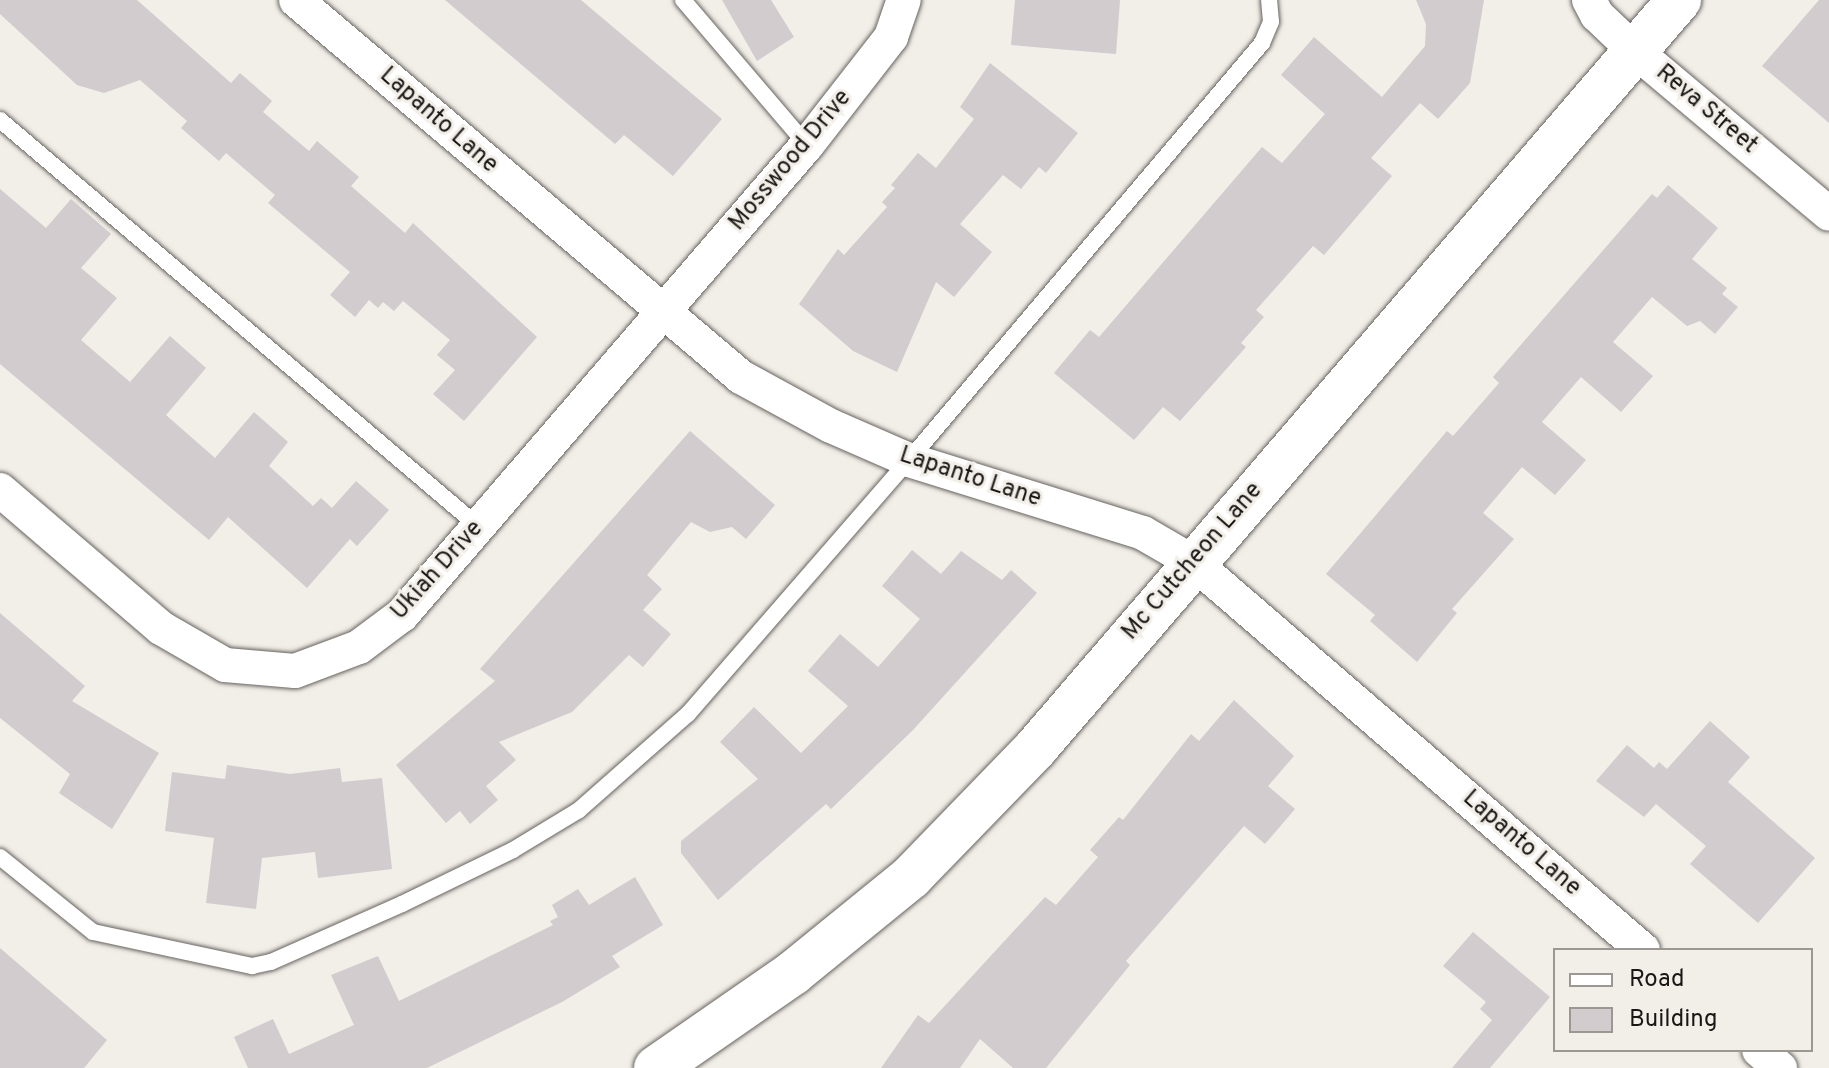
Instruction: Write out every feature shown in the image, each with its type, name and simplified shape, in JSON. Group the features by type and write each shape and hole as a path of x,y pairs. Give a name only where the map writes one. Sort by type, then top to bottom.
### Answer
{"street":[{"name":"Lapanto Lane","path":"296,0 741,377 831,426 909,460 1143,533 1193,562 1641,948"},
{"name":"Mosswood Drive","path":"662,313 807,145 891,37 904,0"},
{"name":"Reva Street","path":"1589,0 1597,15 1635,51 1829,214"},
{"name":"Mc Cutcheon Lane","path":"680,1063 911,877 1035,749 1679,0"},
{"name":"Ukiah Drive","path":"0,490 161,628 225,665 295,671 359,647 402,615 662,313"},
{"path":"1761,1052 1780,1068"}],"lane":[{"path":"683,0 807,145"},
{"path":"0,857 93,932 252,966 271,962 513,850 579,810 688,714 909,460 1262,43 1271,22 1269,0"},
{"path":"0,120 479,527"}],"building":[{"path":"0,0 137,0 231,83 240,73 272,101 263,112 309,151 317,141 359,177 351,186 405,233 413,223 537,337 464,421 433,394 455,370 437,355 450,340 403,301 394,311 383,302 378,308 369,300 355,317 330,295 350,272 268,203 275,195 226,153 219,161 181,128 187,121 140,80 104,93 77,85 0,14"},
{"path":"445,0 581,0 722,119 673,176 624,135 615,144"},
{"path":"722,0 771,0 794,37 757,61"},
{"path":"1015,0 1120,0 1116,54 1011,45"},
{"path":"1416,0 1484,0 1470,83 1438,119 1420,103 1371,158 1392,176 1324,255 1313,246 1256,310 1264,317 1241,343 1246,347 1180,421 1163,407 1134,440 1054,373 1090,330 1099,337 1262,147 1282,163 1325,114 1281,75 1314,37 1382,97 1425,46 1426,24"},
{"path":"1819,0 1829,0 1829,123 1762,66"},
{"path":"990,63 1078,133 1046,173 1039,167 1021,189 1003,175 960,224 992,252 954,297 936,282 897,372 853,351 799,304 838,249 844,255 887,207 882,202 895,188 891,185 918,153 936,168 974,119 960,107"},
{"path":"1668,185 1718,228 1692,259 1727,288 1722,294 1738,307 1715,334 1700,321 1687,326 1652,297 1613,342 1653,376 1621,412 1581,377 1542,422 1586,460 1555,495 1522,467 1483,513 1514,539 1452,609 1457,613 1417,662 1370,621 1375,615 1326,574 1447,431 1453,436 1499,383 1493,377 1652,194 1657,198"},
{"path":"0,189 46,228 71,199 111,234 81,268 117,298 81,340 130,382 170,336 206,368 166,415 215,458 254,412 288,442 269,466 313,506 321,498 332,508 356,481 389,510 357,546 350,539 307,588 228,517 209,540 0,364"},
{"path":"690,431 775,505 746,539 732,527 710,532 691,522 647,575 662,589 643,610 671,634 643,667 629,655 572,712 499,742 516,760 486,786 498,800 470,824 460,811 446,823 396,765 495,681 480,669"},
{"path":"912,550 941,574 961,551 1002,580 1011,570 1037,593 913,730 831,809 826,804 718,900 681,853 681,841 758,779 720,742 754,707 801,753 848,706 808,671 840,634 878,667 920,619 882,586"},
{"path":"0,613 85,686 72,701 159,753 112,829 59,793 70,774 0,718"},
{"path":"1234,700 1294,756 1268,786 1295,809 1265,844 1244,826 1126,961 1130,965 1046,1068 1013,1068 980,1039 960,1068 881,1068 918,1015 929,1023 1045,897 1056,905 1098,857 1090,850 1119,817 1123,820 1191,734 1199,741"},
{"path":"1710,721 1750,757 1728,782 1815,858 1758,923 1690,864 1706,846 1656,804 1644,817 1596,781 1627,745 1654,768 1659,762 1667,769"},
{"path":"227,765 290,774 340,768 342,782 382,778 392,869 318,878 315,852 262,858 256,909 206,903 214,838 165,831 172,772 225,779"},
{"path":"635,877 663,925 612,956 620,967 562,1002 427,1068 248,1068 234,1037 273,1019 289,1054 354,1025 331,975 378,956 399,1001 553,925 550,921 558,917 552,905 578,889 589,905"},
{"path":"1473,932 1550,997 1490,1068 1452,1068 1492,1020 1480,1009 1486,1002 1443,966"},
{"path":"0,948 107,1040 84,1068 0,1068"}]}
